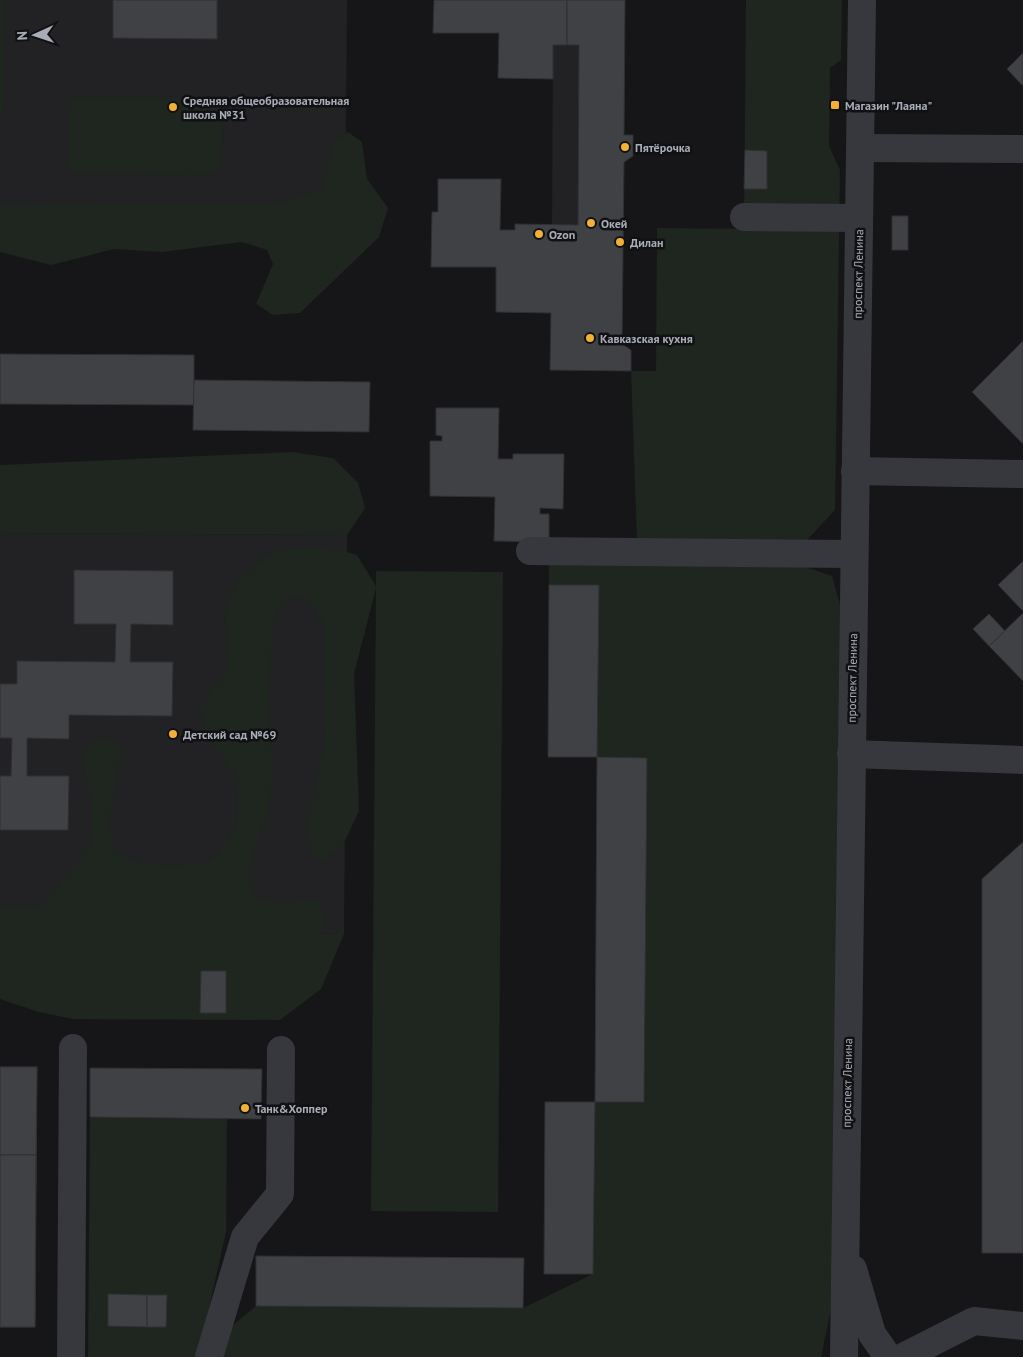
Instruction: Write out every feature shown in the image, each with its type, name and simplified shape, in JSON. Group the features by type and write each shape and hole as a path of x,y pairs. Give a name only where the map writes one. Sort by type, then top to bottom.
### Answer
{"street":[{"name":"проспект Ленина","path":"844,1357 862,0"},
{"path":"860,148 1023,149"},
{"path":"744,217 859,218"},
{"path":"855,471 1023,474"},
{"path":"530,551 854,554"},
{"path":"852,754 1023,760"},
{"path":"71,1357 73,1048"},
{"path":"209,1357 245,1237 280,1194 281,1050"},
{"path":"845,1243 872,1334 888,1357"},
{"path":"902,1357 974,1321 1023,1326"}],"shaded area":[{"name":"Средняя общеобразовательная школа №31","path":"0,0 347,0 345,218 0,215"},
{"path":"0,0 5,0 4,102 0,122"},
{"path":"567,0 625,0 624,135 633,135 633,156 624,162 622,344 631,350 631,371 550,370 551,279 566,225 552,225 553,45 567,45"},
{"path":"746,0 842,0 841,60 830,68 829,146 840,170 835,510 807,540 637,540 631,371 656,371 657,228 744,229"},
{"path":"77,97 214,98 218,103 222,120 221,167 218,171 208,175 76,173 69,166 69,110 72,100"},
{"path":"348,132 362,142 367,179 388,208 379,237 300,313 273,315 256,304 273,264 267,250 242,242 162,252 114,249 51,265 0,252 0,205 276,204 322,190 333,143"},
{"path":"292,452 333,458 358,483 365,508 347,535 0,533 0,465"},
{"name":"Детский сад №69","path":"0,533 347,535 344,934 0,932"},
{"path":"313,547 357,555 376,586 376,571 503,572 498,1212 371,1211 376,588 354,674 359,811 342,847 323,861 312,854 306,829 325,740 324,623 302,595 285,600 273,622 268,700 273,777 267,817 254,849 248,879 257,897 278,903 318,899 326,920 320,934 344,934 321,989 280,1020 73,1019 39,1012 0,999 0,907 41,907 90,845 93,810 81,752 102,737 118,741 121,753 109,825 116,850 138,863 171,866 206,863 220,851 238,823 237,775 205,735 200,707 228,669 225,609 236,582 274,550"},
{"path":"549,562 800,565 832,576 841,608 833,1300 821,1357 219,1357 226,1331 256,1306 523,1308 593,1274 595,1102 644,1102 647,758 597,757 599,585 549,585"},
{"path":"90,1117 227,1119 226,1232 198,1357 88,1357"}],"building":[{"path":"113,0 217,0 217,39 113,38"},
{"path":"434,0 567,0 567,45 553,45 553,79 498,78 499,33 433,33"},
{"path":"567,0 625,0 624,135 633,135 633,156 624,162 622,344 631,350 631,371 550,370 551,313 496,312 496,267 431,267 432,212 438,212 438,179 501,179 500,230 515,230 515,224 578,225 579,45 567,45"},
{"path":"1023,53 1023,86 1007,69"},
{"path":"745,150 767,151 767,189 744,189"},
{"path":"892,216 908,216 908,250 892,250"},
{"path":"1023,341 1023,444 972,392"},
{"path":"0,354 194,355 194,405 0,404"},
{"path":"194,380 370,382 369,432 193,430"},
{"path":"436,408 499,408 498,459 513,459 513,454 564,454 563,509 540,508 540,514 549,514 549,542 494,541 495,497 430,496 430,441 442,441 442,436 436,435"},
{"path":"1023,561 1023,611 998,585"},
{"path":"74,570 173,571 173,625 131,624 130,662 173,662 172,716 69,715 69,739 27,738 27,776 69,776 68,830 0,830 0,776 11,776 12,738 0,738 0,684 17,684 17,661 115,662 116,624 74,624"},
{"path":"549,585 599,585 597,757 548,757"},
{"path":"1023,613 1023,681 989,646"},
{"path":"989,614 1005,631 989,646 973,629"},
{"path":"597,757 647,758 644,1102 595,1102"},
{"path":"1023,842 1023,1253 982,1253 982,879"},
{"path":"201,971 226,971 226,1013 200,1013"},
{"path":"0,1067 37,1067 35,1327 0,1327"},
{"path":"0,1067 37,1067 36,1155 0,1155"},
{"path":"90,1068 262,1069 261,1119 90,1117"},
{"path":"545,1102 595,1102 593,1274 544,1274"},
{"path":"0,1155 36,1155 35,1327 0,1327"},
{"path":"256,1256 524,1258 523,1308 256,1306"},
{"path":"108,1294 147,1295 147,1327 108,1326"},
{"path":"147,1295 167,1295 166,1327 147,1327"}],"place":[{"name":"Магазин \"Лаяна\"","path":"835,105"},
{"name":"Средняя общеобразовательная школа №31","path":"173,107"},
{"name":"Пятёрочка","path":"625,147"},
{"name":"Окей","path":"591,223"},
{"name":"Ozon","path":"539,234"},
{"name":"Дилан","path":"620,242"},
{"name":"Кавказская кухня","path":"590,338"},
{"name":"Детский сад №69","path":"173,734"},
{"name":"Танк&Хоппер","path":"245,1108"}]}
